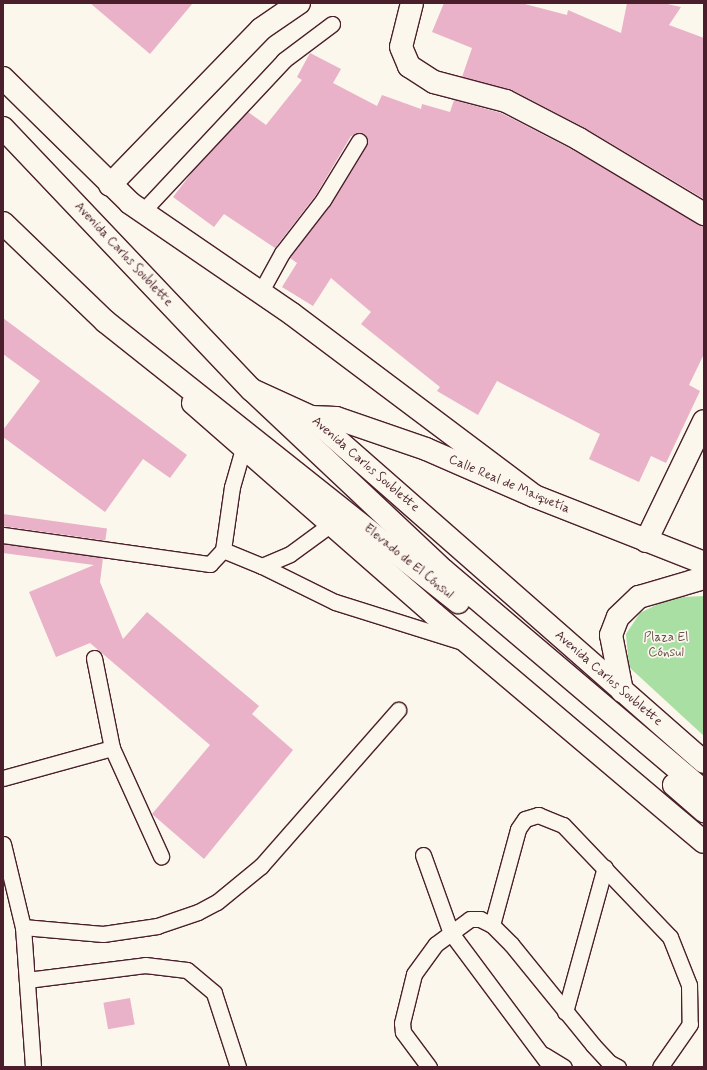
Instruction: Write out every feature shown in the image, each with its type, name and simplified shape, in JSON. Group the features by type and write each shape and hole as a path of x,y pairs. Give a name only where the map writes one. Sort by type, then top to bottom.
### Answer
{"street":[{"path":"110,185 261,29 299,3"},
{"path":"412,3 401,47 409,66 434,82 506,101 579,140 704,214"},
{"path":"3,78 110,185 142,212 260,293 534,496"},
{"name":"Avenida Carlos Soublette","path":"3,128 252,390 311,417 622,692 704,762"},
{"path":"3,223 106,322 243,449 471,645 704,842"},
{"name":"Elevado de El Cónsul","path":"106,322 438,585 704,811"},
{"name":"Elevado de El Cónsul","path":"252,390 443,570 704,791"},
{"name":"Calle Real de Maiquetía","path":"311,417 336,418 426,449 534,496 704,563"},
{"path":"646,541 704,421"},
{"path":"622,692 611,635 618,617 639,597 704,578"}],"lane":[{"path":"142,212 284,60 332,24"},
{"path":"260,293 282,253 322,200 358,141"},
{"path":"3,535 210,564 223,550 232,487 243,449"},
{"path":"262,566 290,554 331,524"},
{"path":"223,550 262,566 335,602 471,645"},
{"path":"94,658 112,748 161,856"},
{"path":"23,927 103,934 157,926 198,912 217,902 261,866 398,710"},
{"path":"3,778 112,748"},
{"path":"492,925 518,829 525,819 538,815 563,825 605,867 670,937 689,985 690,1024 660,1067"},
{"path":"3,844 23,927 33,1067"},
{"path":"422,855 451,933 552,1067"},
{"path":"565,1012 605,867"},
{"path":"429,1067 403,1032 402,1023 414,974 436,944 470,919 480,919 492,925 511,944 565,1012 610,1063 618,1067"},
{"path":"27,980 145,965 187,970 214,993 238,1067"},
{"path":"543,1054 564,1067"}],"green space":[{"name":"Plaza El Cónsul","path":"704,596 704,736 629,667 626,634 640,613 660,603 683,597"}],"building":[{"path":"90,3 193,3 150,54"},
{"path":"444,3 521,3 567,15 568,10 621,33 627,3 663,3 681,7 669,25 704,38 704,199 585,128 512,90 462,77 472,48 432,32"},
{"path":"310,53 341,69 333,83 377,106 382,95 421,109 422,104 450,112 454,100 501,113 573,150 704,226 704,354 689,385 700,391 666,463 651,456 639,482 589,459 600,434 497,381 478,415 437,391 440,387 361,324 371,312 331,278 313,306 282,287 297,263 290,258 331,205 367,146 367,137 363,133 351,136 316,195 275,248 224,214 214,227 173,197 193,171 248,112 266,125 302,80 297,77"},
{"path":"3,318 187,455 170,478 143,459 105,512 3,437 3,430 40,381 3,354"},
{"path":"3,514 107,529 105,540 3,526"},
{"path":"3,544 103,558 100,582 123,639 147,612 259,706 252,714 293,750 204,859 152,814 210,745 90,643 56,657 29,592 94,565 3,553"},
{"path":"130,998 135,1025 108,1029 103,1003"}]}
